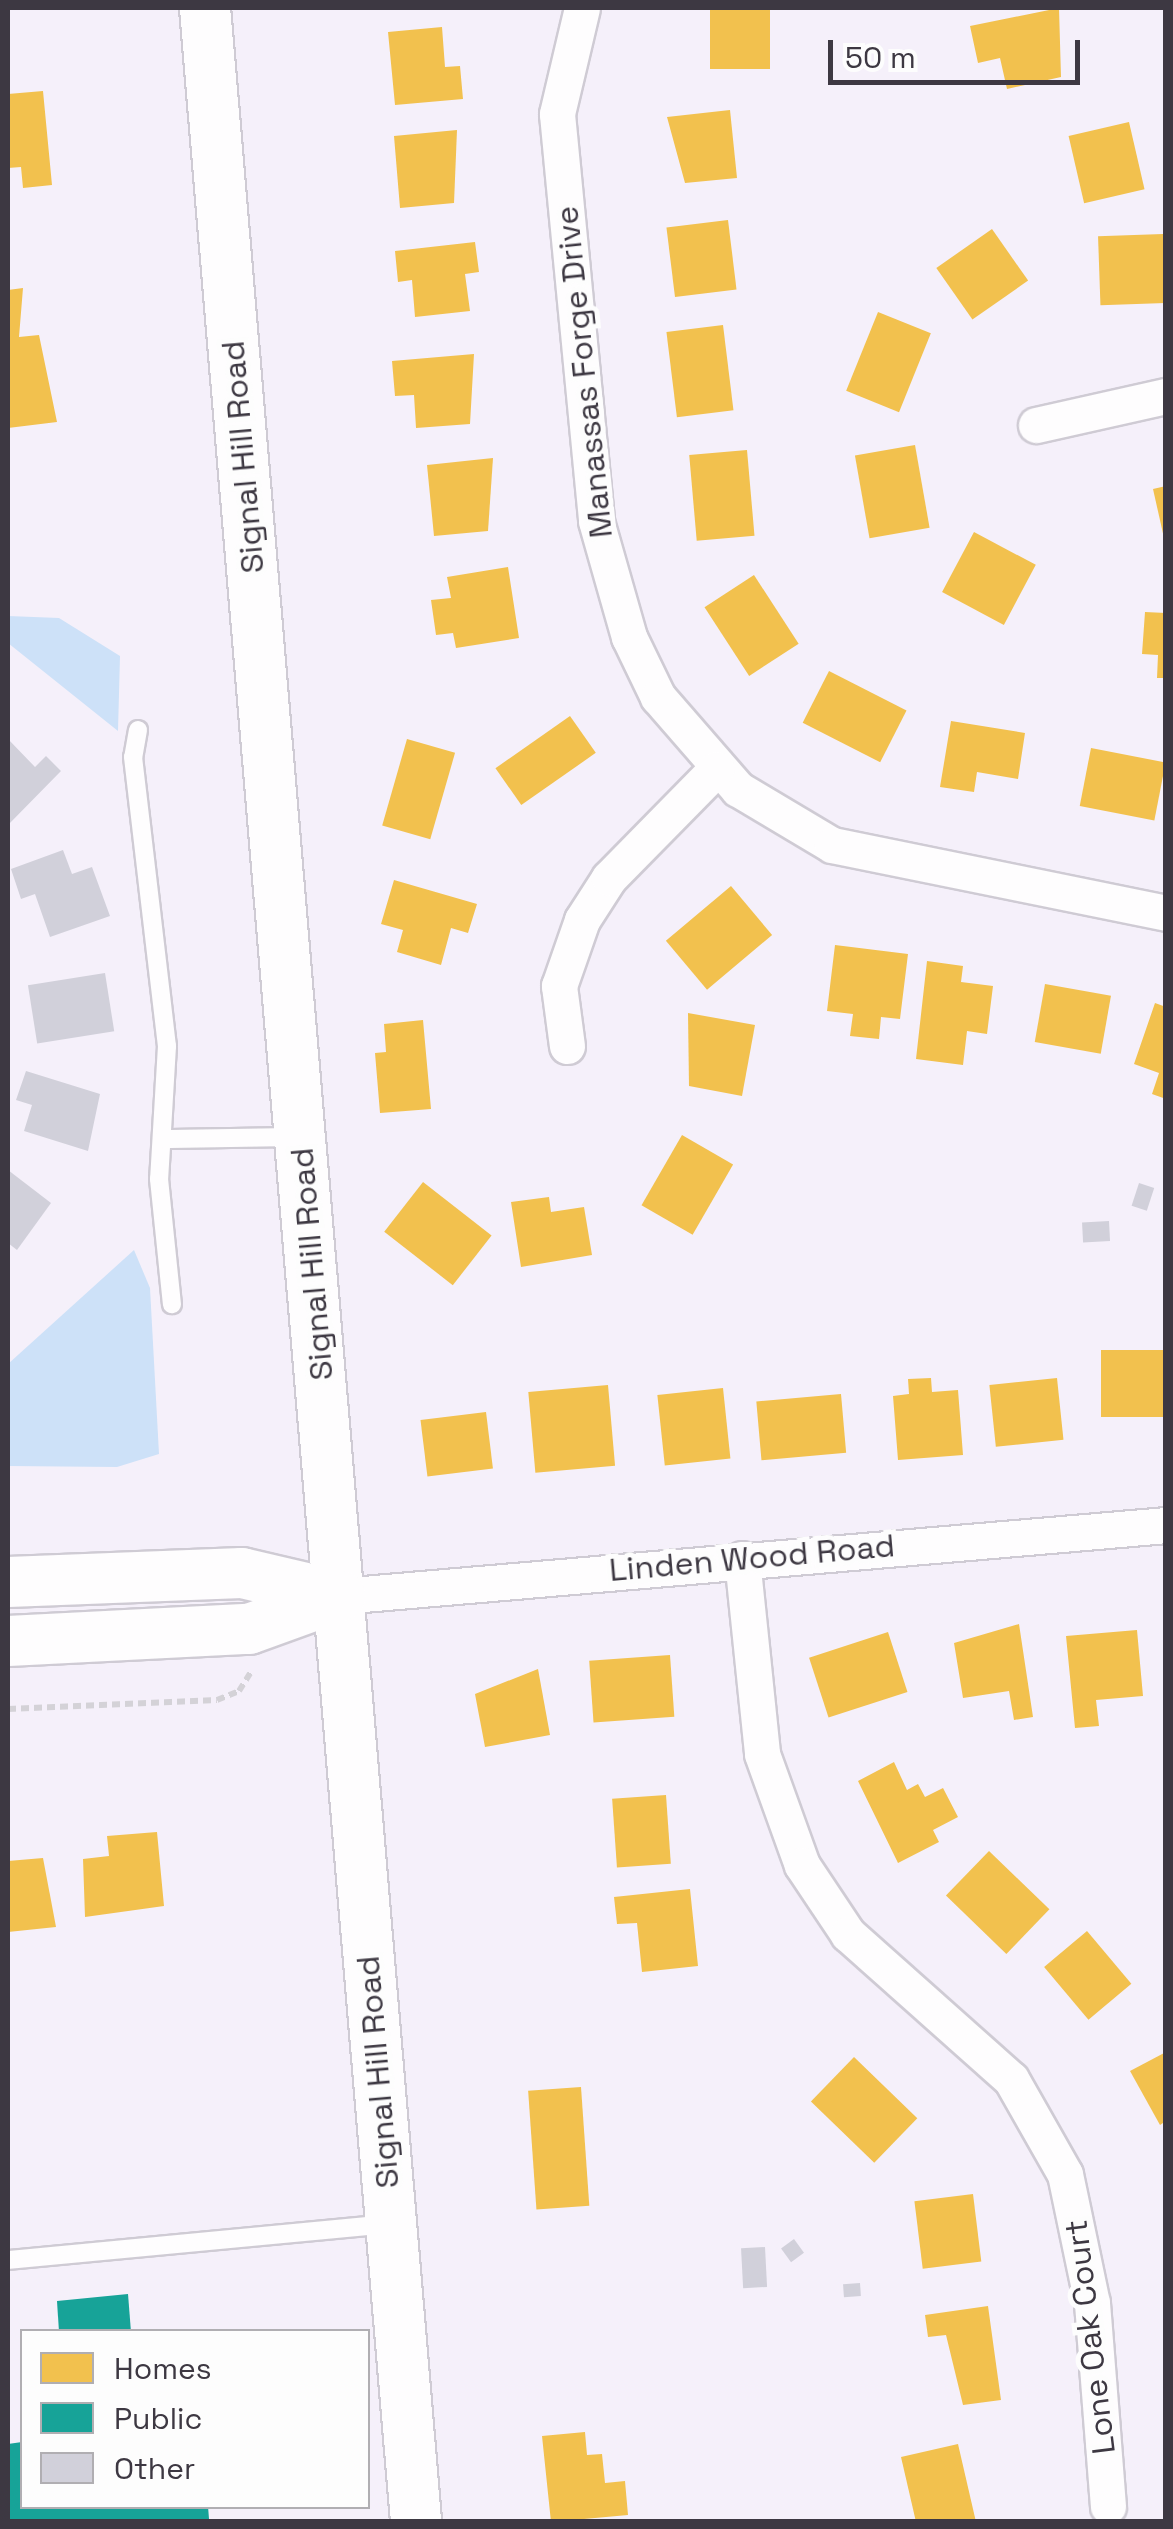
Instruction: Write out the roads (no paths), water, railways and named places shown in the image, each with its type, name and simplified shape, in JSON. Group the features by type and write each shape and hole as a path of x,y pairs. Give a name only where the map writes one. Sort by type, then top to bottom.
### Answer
{"main road":[{"name":"Signal Hill Road","path":"205,8 416,2522"},
{"path":"8,1582 242,1573 340,1596"},
{"path":"8,1641 249,1629 340,1596"}],"street":[{"name":"Manassas Forge Drive","path":"582,8 557,114 596,521 629,637 658,697 716,769 783,820 894,864 1166,913"},
{"path":"1036,425 1166,396"},
{"path":"567,1046 559,986 582,920 610,878 716,769"},
{"name":"Linden Wood Road","path":"340,1596 1166,1525"},
{"name":"Lone Oak Court","path":"742,1560 762,1754 802,1865 848,1934 1010,2079 1065,2174 1092,2303 1108,2506"}],"lane":[{"path":"138,730 134,757 167,1046 164,1139 172,1304"},
{"path":"164,1139 301,1137"},
{"path":"8,2260 391,2224"}],"water":[{"path":"8,616 59,618 120,656 118,731 8,643"},
{"path":"134,1250 150,1288 159,1454 117,1467 8,1466 8,1364"}]}
